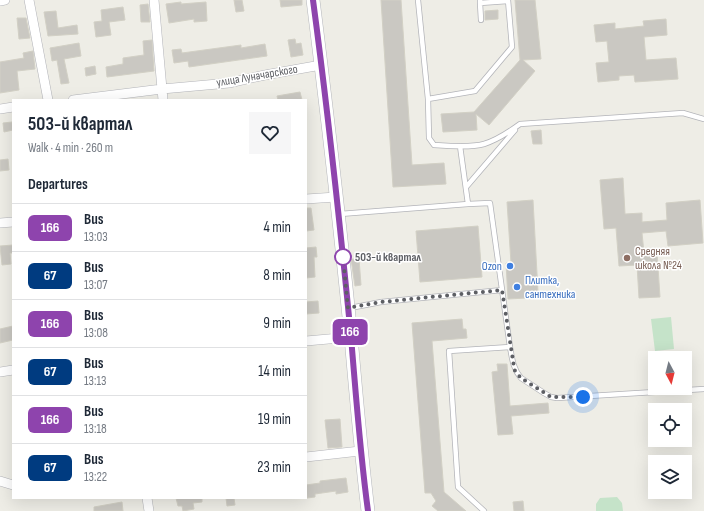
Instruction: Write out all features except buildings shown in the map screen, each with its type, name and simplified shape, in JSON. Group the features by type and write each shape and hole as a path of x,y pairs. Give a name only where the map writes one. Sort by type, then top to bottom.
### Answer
{"main road":[{"path":"313,0 322,65 351,337 360,451 368,511"}],"street":[{"path":"0,1 5,0"},
{"path":"30,0 48,99"},
{"path":"154,0 163,99"},
{"name":"улица Луначарского","path":"81,99 162,89 229,83 322,65"},
{"path":"0,109 12,108"},
{"path":"307,199 336,197"},
{"path":"0,223 12,222"},
{"path":"307,341 351,337"},
{"path":"0,372 12,370"},
{"path":"307,457 360,451"},
{"path":"0,481 12,485"},
{"path":"147,499 149,511"}],"lane":[{"path":"418,0 428,98 428,138 434,145 460,146 484,144 508,133 520,124 683,113 704,119"},
{"path":"428,98 475,91 512,47 508,0 480,1 481,20"},
{"path":"467,186 520,124"},
{"path":"460,146 467,186 468,204"},
{"path":"338,214 490,202 510,347 514,367 517,374 521,378 551,397 576,397 704,389"},
{"path":"348,308 381,302 502,290"},
{"path":"484,511 458,487 449,351 510,347"}],"green space":[{"path":"671,317 674,349 655,351 651,319"},
{"path":"617,497 622,503 623,511 596,511 596,504 600,498"}],"bus line":[{"name":"166","path":"313,0 322,65 351,337 360,451 368,511"}],"place":[{"name":"503-й квартал","path":"343,257"},
{"name":"Средняя школа №24","path":"627,258"},
{"name":"Ozon","path":"510,266"},
{"name":"Плитка, сантехника","path":"517,287"}],"route":[{"path":"343,257 348,308 381,302 502,290 510,347 517,374 551,397 583,397"}]}
